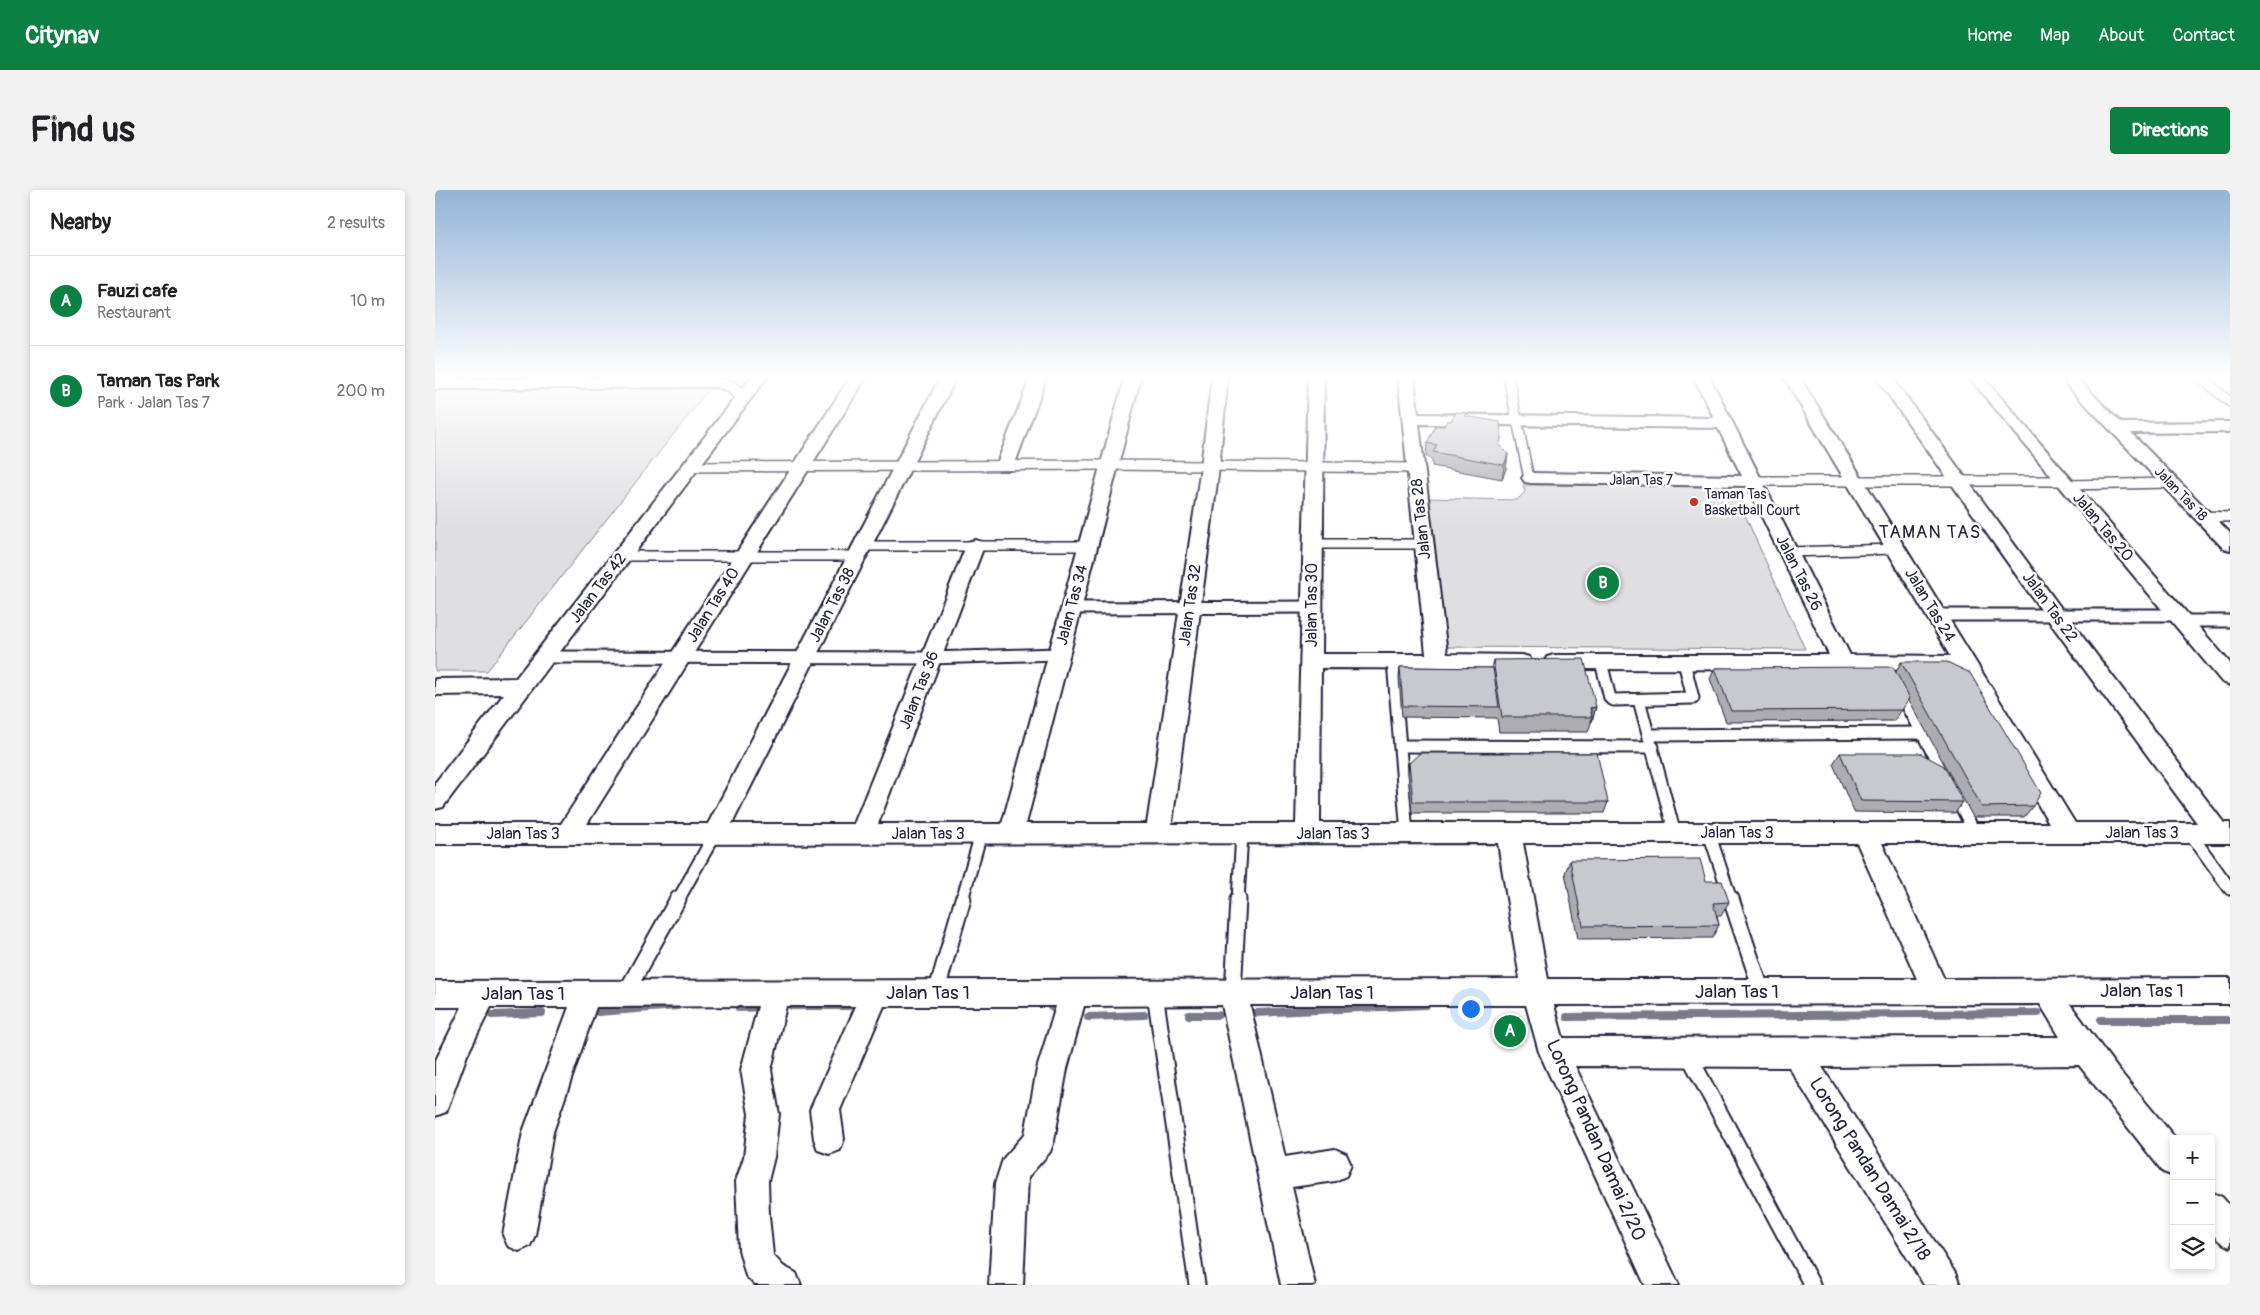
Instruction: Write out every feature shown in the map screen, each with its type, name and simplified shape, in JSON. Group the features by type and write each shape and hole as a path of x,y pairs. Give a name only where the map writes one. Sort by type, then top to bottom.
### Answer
{"street":[{"name":"Jalan Tas 42","path":"435,800 721,427"},
{"name":"Jalan Tas 40","path":"568,834 826,427"},
{"name":"Jalan Tas 38","path":"715,834 923,427"},
{"path":"1005,466 1020,427"},
{"name":"Jalan Tas 34","path":"1011,834 1119,427"},
{"name":"Jalan Tas 32","path":"1158,834 1214,427"},
{"name":"Jalan Tas 30","path":"1307,834 1315,427"},
{"name":"Jalan Tas 28","path":"1412,427 1437,661"},
{"name":"Jalan Tas 26","path":"1727,427 1843,663"},
{"name":"Jalan Tas 24","path":"1823,427 2068,833"},
{"name":"Jalan Tas 22","path":"1920,427 2057,616 2224,833"},
{"name":"Jalan Tas 20","path":"2018,427 2230,677"},
{"path":"2117,428 2203,427"},
{"path":"2213,427 2230,442"},
{"name":"Jalan Tas 18","path":"2117,428 2230,544"},
{"name":"Jalan Tas 7","path":"1531,478 1752,481"},
{"name":"Jalan Tas 36","path":"862,834 975,546"},
{"path":"1311,661 1843,663 1890,672 1965,663"},
{"path":"435,687 522,686"},
{"name":"Jalan Tas 3","path":"435,834 2224,833"},
{"name":"Lorong Pandan Damai 2/20","path":"1509,834 1536,992 1553,1052 1662,1285"},
{"path":"1865,834 1936,991"},
{"path":"2047,991 2085,1051 2170,1156"},
{"name":"Jalan Tas 1","path":"435,994 2230,991"},
{"path":"776,993 756,1070 764,1114 753,1189 755,1250 759,1264 771,1278 784,1285"},
{"path":"829,1139 825,1110 876,993"},
{"path":"1006,1285 1011,1184 1014,1170 1039,1140 1052,1069 1074,993"},
{"path":"1233,993 1298,1285"},
{"path":"435,1101 454,1050 483,994"},
{"path":"519,1236 538,1132 587,994"},
{"path":"1553,1052 2085,1051"},
{"name":"Lorong Pandan Damai 2/18","path":"1797,1053 1943,1285"},
{"path":"1275,1175 1335,1165"},
{"path":"2215,1213 2230,1231"}],"lane":[{"path":"1519,427 1528,474 1531,478"},
{"path":"690,467 1109,465 1416,468"},
{"path":"1752,481 2171,483"},
{"path":"2203,516 2230,516"},
{"path":"1313,544 1424,544"},
{"path":"622,556 745,556 975,546 1087,546"},
{"path":"1788,552 1896,549"},
{"path":"1071,608 1312,607"},
{"path":"1936,614 2179,618 2230,622"},
{"path":"545,657 931,658 1058,654"},
{"path":"1393,661 1407,834"},
{"path":"1601,662 1611,700 1693,698 1685,662"},
{"path":"1890,672 1975,833"},
{"path":"1639,700 1675,834"},
{"path":"1400,746 1923,733"},
{"path":"2190,833 2230,889"},
{"path":"625,994 715,834"},
{"path":"936,993 981,834"},
{"path":"1233,993 1242,834"},
{"path":"1709,834 1762,992"},
{"path":"1155,993 1197,1285"},
{"path":"1687,1052 1812,1285"}],"shaded area":[{"path":"435,427 679,427 487,671 435,671"},
{"path":"1523,485 1732,486 1805,649 1437,647 1424,498 1517,500 1525,492"}],"building":[{"path":"1435,427 1500,427 1501,439 1499,445 1508,454 1504,465 1433,452 1437,445 1427,443"},
{"path":"1584,659 1596,707 1590,708 1592,717 1502,717 1493,660"},
{"path":"1901,662 1947,662 1970,673 2041,793 2033,806 1982,807"},
{"path":"1400,667 1493,668 1499,707 1403,706"},
{"path":"1893,667 1910,698 1902,710 1731,711 1715,668"},
{"path":"1420,753 1597,753 1608,802 1413,802 1409,763"},
{"path":"1840,753 1920,753 1944,766 1963,802 1861,801"},
{"path":"1700,859 1706,881 1722,881 1729,902 1713,903 1719,925 1583,926 1570,860"}],"waterway":[{"path":"1255,1013 1426,1005"},
{"path":"598,1012 677,1006"},
{"path":"792,1006 857,1006"},
{"path":"739,1008 764,1007"},
{"path":"1051,1007 1060,1013"},
{"path":"492,1015 542,1013"},
{"path":"1567,1017 2038,1013"},
{"path":"1088,1017 1144,1015"},
{"path":"1189,1015 1218,1015"},
{"path":"2101,1020 2230,1020"}],"place":[{"name":"Taman Tas Basketball Court","path":"1694,502"},
{"name":"Taman Tas Park","path":"1603,583"},
{"name":"Fauzi cafe","path":"1510,1031"}],"district":[{"name":"TAMAN TAS","path":"1930,532"}]}
